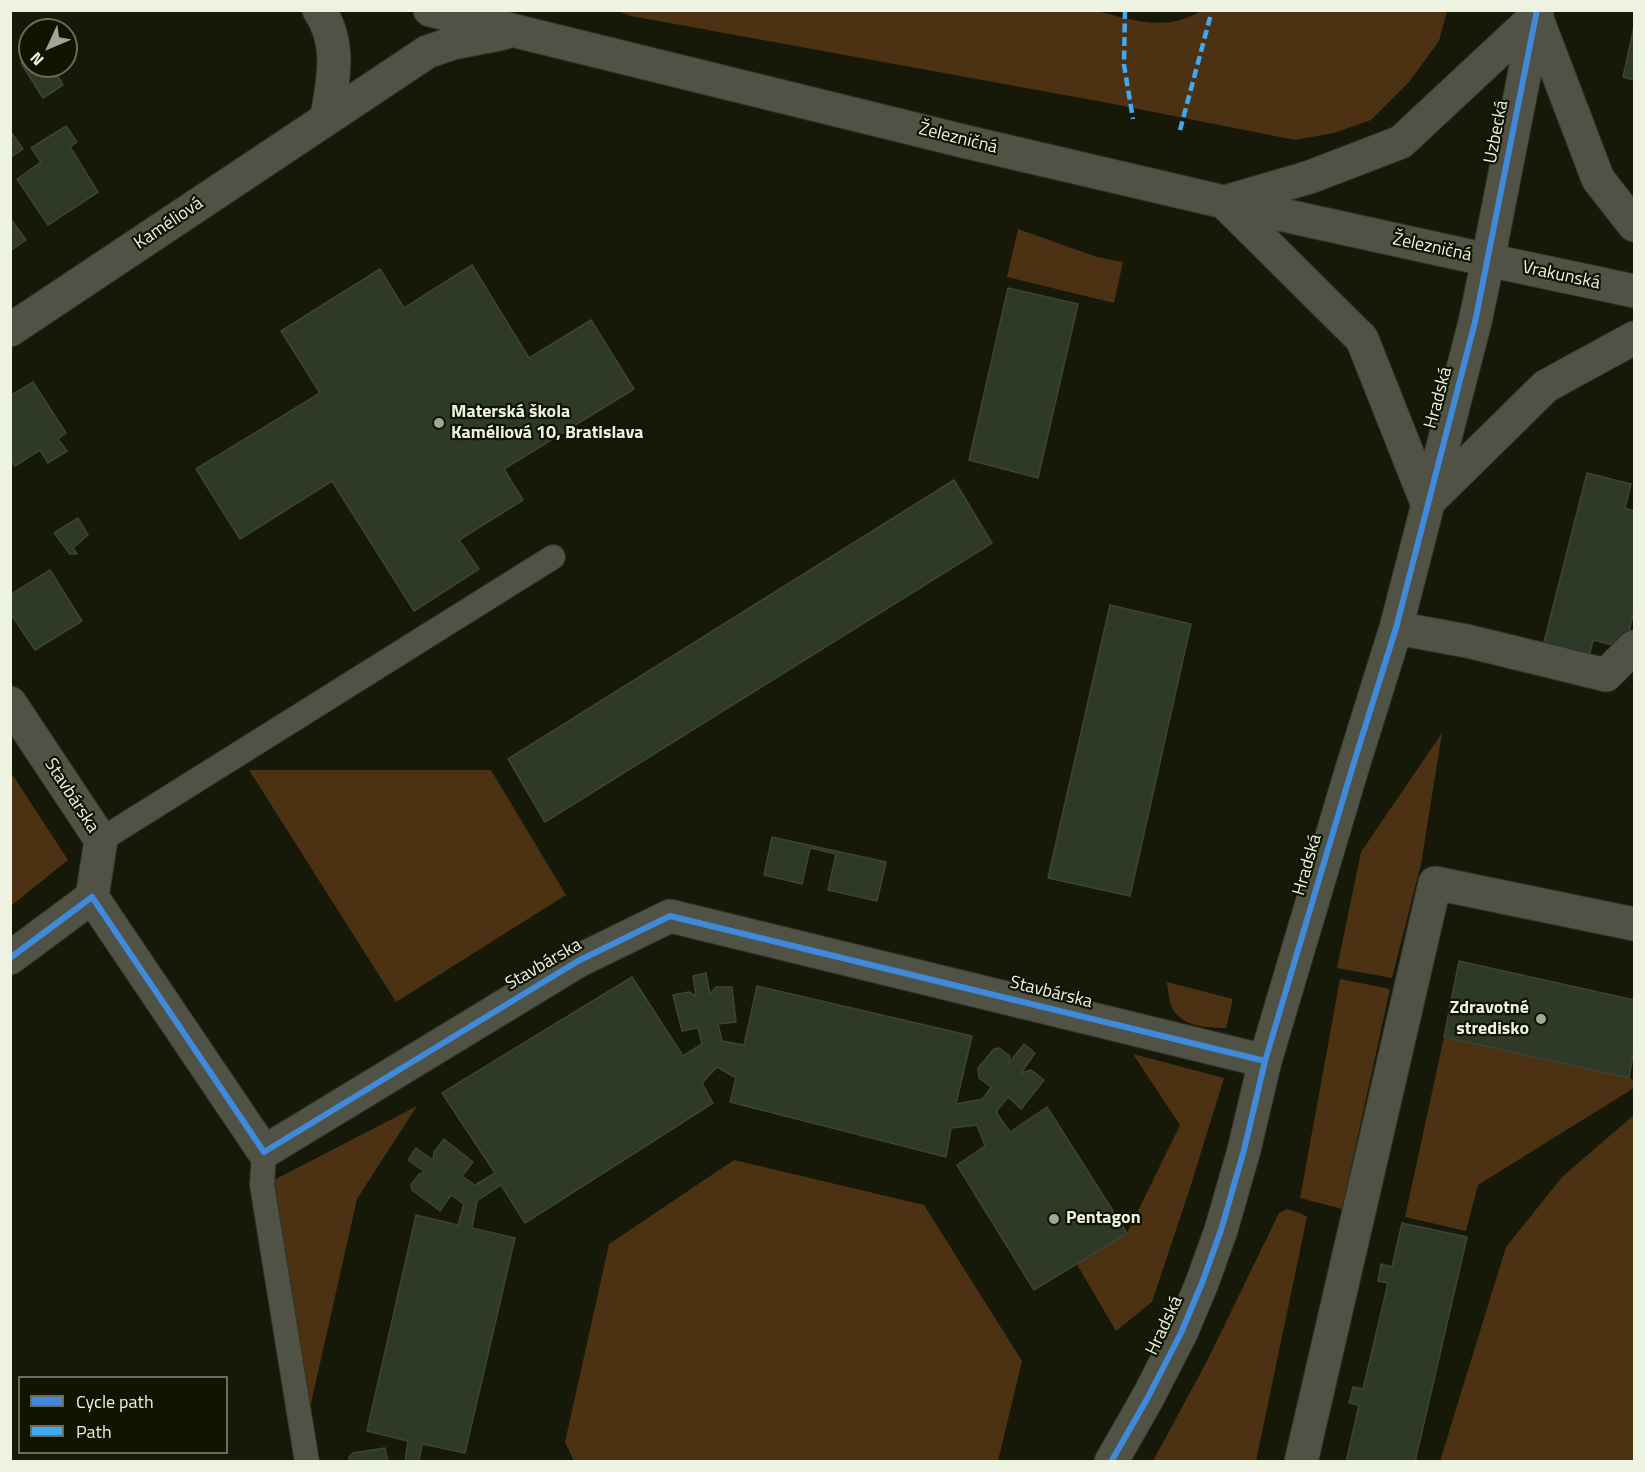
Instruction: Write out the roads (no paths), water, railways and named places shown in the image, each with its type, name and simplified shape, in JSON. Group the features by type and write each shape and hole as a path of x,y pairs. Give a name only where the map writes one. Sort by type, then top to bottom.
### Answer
{"street":[{"path":"319,10 333,41 335,69 327,117"},
{"name":"Železničná","path":"430,10 526,25 944,136 1224,202 1488,260"},
{"path":"1635,225 1598,180 1536,13 1401,142 1310,177 1224,202 1362,339 1427,502 1546,386 1635,338"},
{"name":"Uzbecká","path":"1488,260 1536,13"},
{"name":"Kaméliová","path":"10,330 405,66 439,47 526,25"},
{"name":"Vrakunská","path":"1488,260 1635,291"},
{"name":"Hradská","path":"1111,1461 1180,1333 1202,1283 1221,1230 1265,1061 1396,628 1488,260"},
{"path":"1396,628 1467,641 1606,675 1635,648"},
{"name":"Stavbárska","path":"10,703 101,840 92,897"},
{"path":"1301,1461 1435,882 1635,924"},
{"path":"10,958 92,897 264,1152"},
{"name":"Stavbárska","path":"264,1152 578,961 670,916 1265,1061"}],"lane":[{"path":"101,840 553,557"},
{"path":"264,1152 262,1185 307,1461"}],"place":[{"name":"Materská škola Kaméliová 10, Bratislava","path":"439,423"},
{"name":"Zdravotné stredisko","path":"1541,1019"},
{"name":"Pentagon","path":"1054,1219"}]}
